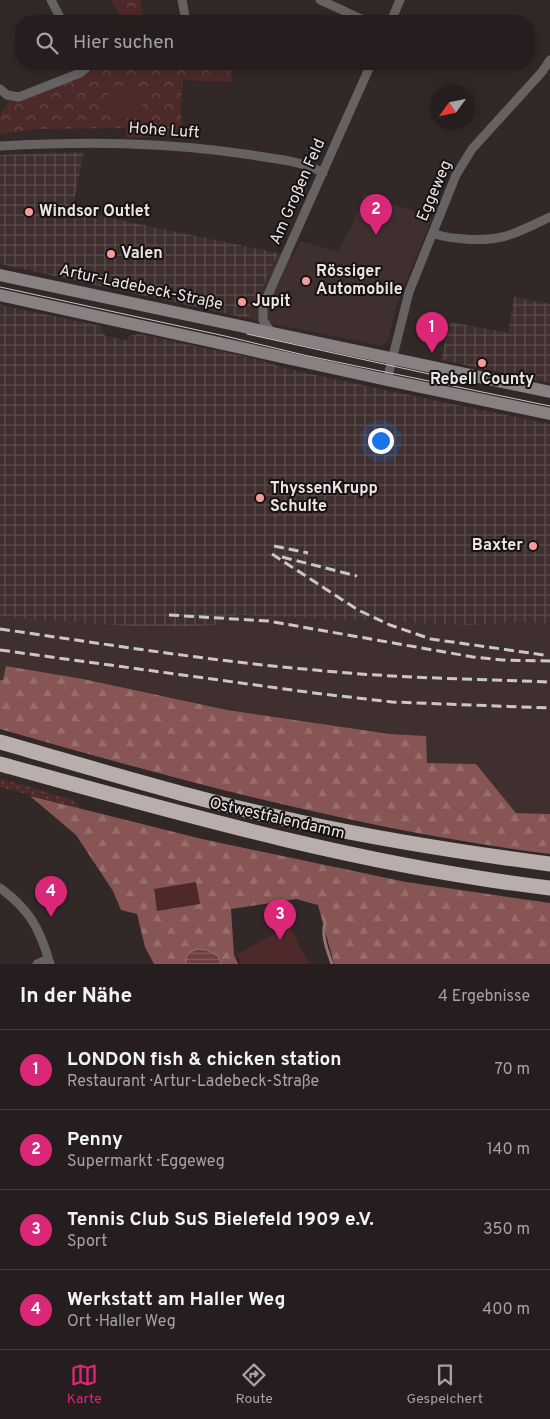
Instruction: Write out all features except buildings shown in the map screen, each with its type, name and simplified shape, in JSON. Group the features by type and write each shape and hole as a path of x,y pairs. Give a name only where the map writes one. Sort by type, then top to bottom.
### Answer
{"highway":[{"name":"Ostwestfalendamm","path":"0,742 170,790 298,822 414,844 550,864"},
{"name":"Ostwestfalendamm","path":"0,764 287,841 404,865 550,888"}],"street":[{"path":"51,0 59,15"},
{"path":"182,0 185,15"},
{"path":"320,0 353,15"},
{"path":"394,15 400,0"},
{"name":"Eggeweg","path":"393,358 409,292 464,162 550,60"},
{"path":"0,89 7,95 19,96 83,70"},
{"name":"Am Großen Feld","path":"270,332 262,314 265,301 369,70"},
{"name":"Hohe Luft","path":"0,146 110,142 164,144 270,158 315,168 323,173"},
{"path":"433,233 447,238 487,240 512,235 550,217"},
{"name":"Artur-Ladebeck-Straße","path":"0,274 550,392"},
{"path":"0,295 550,414"},
{"path":"388,380 393,358"},
{"path":"0,888 32,919 43,940 49,962 37,964"}],"shaded area":[{"path":"84,152 72,210 278,253 250,315 246,318 0,264 0,155"},
{"path":"365,194 432,218 397,304 386,342 381,346 246,318 250,315 278,253 293,256 301,241 337,251 349,232"},
{"path":"514,297 550,304 550,383 441,360 450,322 508,333"},
{"path":"0,305 101,326 105,336 126,340 129,336 139,334 253,358 288,369 550,424 550,624 522,622 470,625 237,615 224,619 215,625 185,627 131,626 0,617"},
{"path":"236,615 470,625 522,622 550,624 550,814 516,813 476,764 426,763 426,736 390,734 227,710 83,679 6,666 3,681 0,680 0,617 131,626 185,627 215,625 224,619"},
{"path":"197,949 207,950 218,956 221,964 186,964 186,958 190,952"}],"green space":[{"path":"111,0 141,0 142,15 120,15"},
{"path":"77,70 231,70 233,82 183,80 181,106 182,137 126,138 126,128 39,129 0,134 0,115 9,102 8,98 17,98"},
{"path":"109,86 142,89 141,119 108,116"},
{"path":"6,666 83,679 227,710 390,734 426,736 427,763 476,764 516,813 550,814 550,854 480,844 342,818 204,785 0,729 0,680 3,680"},
{"path":"0,778 74,800 79,808 0,787"},
{"path":"30,796 202,839 406,882 550,903 550,964 334,964 318,905 296,899 231,909 234,955 238,964 154,964 145,947 137,914 121,910 113,891 76,835"},
{"path":"196,882 200,904 157,911 154,889"},
{"path":"289,926 309,964 241,964 237,954"}],"waterway":[{"path":"325,923 324,939 332,964"}],"tram line":[{"path":"0,287 308,356 550,406"},
{"path":"247,334 452,379"}],"railway":[{"path":"274,546 308,553"},
{"path":"272,554 358,610 390,625 431,639 544,655"},
{"path":"282,557 357,576"},
{"path":"169,615 268,621 473,657 550,661"},
{"path":"0,629 236,662 344,673 550,682"},
{"path":"0,650 392,702 550,708"}],"place":[{"name":"Windsor Outlet","path":"29,212"},
{"name":"Penny","path":"376,235"},
{"name":"Valen","path":"111,254"},
{"name":"Rössiger Automobile","path":"306,281"},
{"name":"Jupit","path":"242,302"},
{"name":"LONDON fish & chicken station","path":"432,353"},
{"name":"Rebell County","path":"482,363"},
{"name":"ThyssenKrupp Schulte","path":"260,498"},
{"name":"Baxter","path":"533,546"},
{"name":"Werkstatt am Haller Weg","path":"51,917"},
{"name":"Tennis Club SuS Bielefeld 1909 e.V.","path":"280,940"}]}
